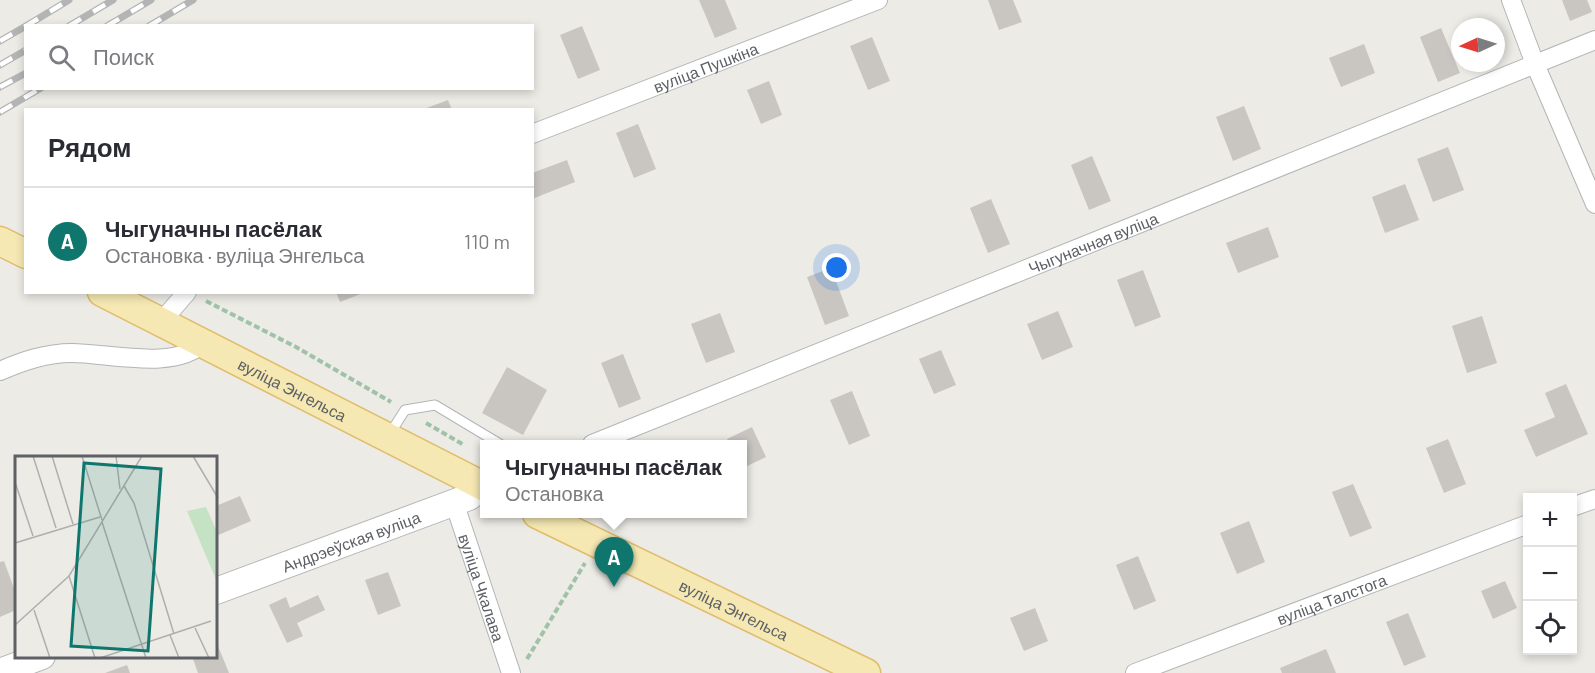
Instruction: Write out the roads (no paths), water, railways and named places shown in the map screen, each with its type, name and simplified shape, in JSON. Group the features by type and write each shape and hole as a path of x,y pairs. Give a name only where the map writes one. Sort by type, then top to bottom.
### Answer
{"main road":[{"path":"0,241 24,253"},
{"name":"вуліца Энгельса","path":"106,294 480,484"},
{"name":"Андрэеўская вуліца","path":"218,590 469,497 480,489"},
{"name":"вуліца Энгельса","path":"547,518 596,544 867,673"},
{"path":"0,672 39,658"}],"street":[{"name":"вуліца Пушкіна","path":"534,133 878,0"},
{"path":"1511,0 1535,64 1595,204"},
{"name":"Чыгуначная вуліца","path":"602,440 1595,40"},
{"path":"161,322 193,295"},
{"path":"0,371 30,358 70,353 157,358 173,356 195,351 203,343"},
{"path":"1577,505 1595,499"},
{"name":"вуліца Чкалава","path":"454,502 518,668"},
{"name":"вуліца Талстога","path":"1135,673 1523,526"}],"lane":[{"path":"388,437 405,410 435,405 493,440"}],"railway":[{"path":"29,24 69,0"},
{"path":"72,24 113,0"},
{"path":"110,24 151,0"},
{"path":"152,24 193,0"},
{"path":"0,41 24,27"},
{"path":"0,65 24,51"},
{"path":"0,87 24,74"},
{"path":"0,112 38,90"}],"place":[{"name":"Чыгуначны пасёлак","path":"614,587"}]}
